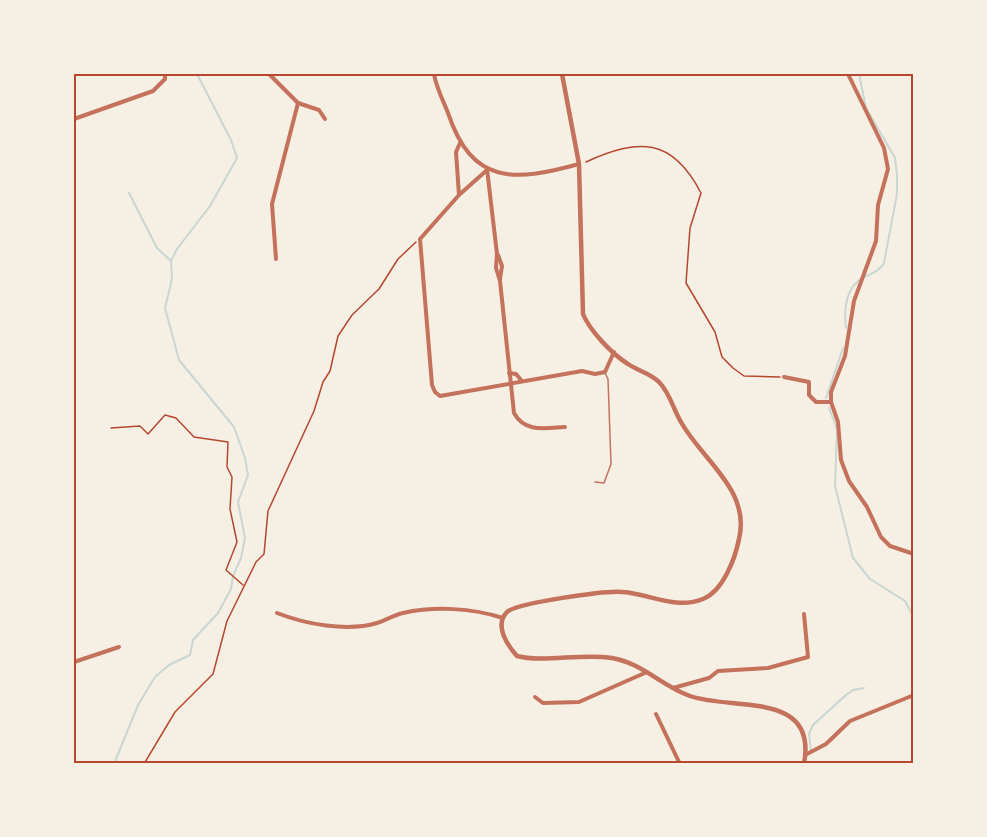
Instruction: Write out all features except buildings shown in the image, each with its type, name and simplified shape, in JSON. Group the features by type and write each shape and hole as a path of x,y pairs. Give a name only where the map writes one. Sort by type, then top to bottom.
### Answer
{"street":[{"path":"269,74 298,103 319,110 326,119"},
{"path":"434,74 460,143 472,159 487,169 518,175 579,164"},
{"path":"562,74 579,164 582,309 590,326 614,352 627,364 659,382 681,423 735,497 741,526 736,550 728,569 715,591 706,598 683,604 613,592 527,604 512,608 503,618 503,634 517,656 529,659 564,656 628,661 672,688 704,700 770,706 783,711 800,727 805,755 804,764"},
{"path":"848,74 887,159 888,169 878,205 876,241 862,285 854,301 845,356 831,392 831,402 841,434 843,470 867,507 880,537 890,546 914,554"},
{"path":"74,119 153,91 165,76"},
{"path":"276,259 272,204 298,103"},
{"path":"459,195 456,152 460,143"},
{"path":"487,169 459,195 420,239 432,384 435,392 441,396 582,371 595,374 605,372 614,352"},
{"path":"487,169 497,254 502,266 500,281 514,413 524,425 538,428 565,427"},
{"path":"509,373 516,374 522,381"},
{"path":"784,377 809,382 809,395 816,402 831,402"},
{"path":"277,613 294,620 346,626 376,623 401,613 424,611 470,610 503,618"},
{"path":"672,688 709,678 718,671 768,668 808,657 804,614"},
{"path":"74,662 119,647"},
{"path":"535,697 543,703 579,702 647,672"},
{"path":"805,755 826,744 849,721 914,695"},
{"path":"656,714 680,764"}],"lane":[{"path":"595,482 604,483 611,464 608,379 605,372"}],"path":[{"path":"579,164 608,152 649,145 666,152 690,172 701,193 690,228 686,283 715,332 722,357 733,368 744,376 784,377"},
{"path":"144,764 175,711 213,674 227,621 256,562 264,554 268,511 314,411 323,382 330,371 338,336 352,315 379,290 399,259 420,239"},
{"path":"111,428 140,426 148,434 165,416 176,418 194,437 228,442 227,467 232,477 230,509 237,542 226,570 244,585"}],"waterway":[{"path":"114,764 138,705 155,677 169,665 190,655 193,640 218,613 231,589 245,538 238,502 248,475 245,458 234,427 179,360 165,308 172,279 171,261 177,249 210,206 237,158 231,140 197,74"},
{"path":"846,328 845,310 850,292 860,279 879,269 884,263 897,194 895,158 866,108 859,74"},
{"path":"129,193 157,248 171,261"},
{"path":"826,398 843,348"},
{"path":"829,408 837,429 835,486 853,558 870,579 905,601 914,618"},
{"path":"811,751 809,734 813,725 846,695 853,690 864,688"}]}
